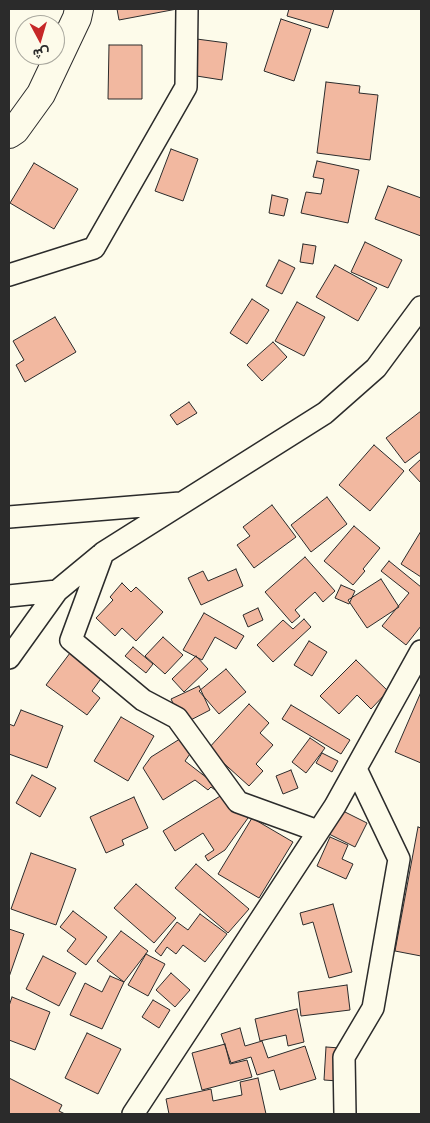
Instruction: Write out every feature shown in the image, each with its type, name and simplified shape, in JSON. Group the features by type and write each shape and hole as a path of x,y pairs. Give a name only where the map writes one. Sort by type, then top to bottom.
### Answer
{"street":[{"path":"9,134 15,130 41,94 79,9"},
{"path":"9,275 94,248 186,86 187,9"},
{"path":"9,658 57,591 103,553 325,413 376,368 421,307"},
{"path":"9,517 183,502"},
{"path":"103,553 71,640 143,700 177,718 238,802 318,831"},
{"path":"9,596 57,591"},
{"path":"133,1114 335,806 421,651"},
{"path":"345,1114 344,1057 373,1008 398,859 356,769"}],"building":[{"path":"117,9 177,9 119,20"},
{"path":"289,9 334,9 328,28 287,16"},
{"path":"281,19 311,29 294,81 264,71"},
{"path":"189,38 227,43 222,80 184,74"},
{"path":"109,45 142,45 142,99 108,99"},
{"path":"326,82 360,86 359,93 378,95 370,160 317,153"},
{"path":"171,149 198,159 183,201 155,191"},
{"path":"317,161 359,170 348,223 301,213 306,192 321,194 324,179 313,177"},
{"path":"34,163 78,189 54,229 10,203"},
{"path":"388,186 421,198 421,236 375,219"},
{"path":"272,195 288,199 284,216 269,213"},
{"path":"365,242 402,260 388,288 351,272"},
{"path":"303,244 316,246 313,264 300,262"},
{"path":"279,260 295,268 282,294 266,286"},
{"path":"335,265 377,288 358,321 316,297"},
{"path":"252,299 269,310 247,344 230,333"},
{"path":"297,302 325,317 304,356 275,341"},
{"path":"55,317 76,352 25,382 16,365 24,360 13,341"},
{"path":"273,342 287,357 262,381 247,365"},
{"path":"189,402 197,413 177,425 170,415"},
{"path":"421,411 421,451 405,463 386,438"},
{"path":"374,445 404,471 370,511 339,485"},
{"path":"421,459 421,483 409,470"},
{"path":"327,497 347,524 311,552 291,525"},
{"path":"272,505 296,537 254,568 237,545 250,536 243,527"},
{"path":"354,526 380,548 353,585 324,561"},
{"path":"421,531 421,577 401,564"},
{"path":"305,557 335,591 323,602 315,592 295,610 300,616 292,623 265,592"},
{"path":"389,561 421,587 421,626 406,645 382,626 409,593 381,571"},
{"path":"236,569 243,586 201,605 188,578 203,571 208,581"},
{"path":"381,579 399,607 367,628 348,600"},
{"path":"122,583 131,592 136,587 163,612 136,641 122,628 115,636 96,618 113,600 110,597"},
{"path":"341,585 355,591 349,604 335,598"},
{"path":"258,608 263,620 248,627 243,615"},
{"path":"204,613 244,636 236,649 215,637 202,660 183,650"},
{"path":"304,619 311,627 273,662 257,645 283,620 293,629"},
{"path":"163,637 183,655 165,674 145,656"},
{"path":"79,641 111,665 92,691 100,698 87,715 46,685"},
{"path":"309,641 327,652 312,676 294,665"},
{"path":"133,647 153,664 146,673 125,656"},
{"path":"196,656 208,669 184,692 172,679"},
{"path":"356,660 388,691 371,709 357,695 339,714 320,696"},
{"path":"226,669 246,692 219,714 199,691"},
{"path":"199,686 210,710 183,724 171,699"},
{"path":"421,692 421,763 395,752"},
{"path":"249,704 269,723 260,733 273,745 256,764 263,771 249,786 208,749"},
{"path":"291,705 350,740 341,754 282,719"},
{"path":"21,710 63,726 47,768 9,754 9,724 14,726"},
{"path":"121,717 154,736 128,781 94,761"},
{"path":"183,737 192,751 185,761 237,801 248,818 225,850 208,861 205,856 214,850 203,833 175,851 163,831 222,795 211,787 208,790 195,780 163,800 143,768 151,757"},
{"path":"310,738 325,748 306,773 292,762"},
{"path":"322,753 338,761 332,772 316,763"},
{"path":"291,770 298,788 283,794 276,776"},
{"path":"32,775 56,788 40,817 16,803"},
{"path":"134,797 148,828 122,840 124,845 106,853 90,817"},
{"path":"341,810 367,823 355,847 329,834"},
{"path":"252,818 293,842 259,898 218,874"},
{"path":"418,827 421,828 421,956 395,951"},
{"path":"330,837 348,845 342,859 353,864 346,879 317,866"},
{"path":"31,853 76,869 56,925 11,909"},
{"path":"196,864 249,909 228,933 175,888"},
{"path":"136,884 176,918 154,943 114,908"},
{"path":"333,904 352,972 329,978 313,922 303,925 300,913"},
{"path":"73,911 107,937 86,965 67,951 76,939 60,927"},
{"path":"200,914 227,934 205,962 183,945 176,954 167,947 161,956 155,951 177,922 188,930"},
{"path":"9,929 24,934 9,977"},
{"path":"121,931 148,951 124,982 97,961"},
{"path":"146,954 165,964 148,996 128,985"},
{"path":"43,956 76,973 59,1006 26,989"},
{"path":"171,973 190,990 175,1007 156,990"},
{"path":"110,976 124,982 102,1029 70,1015 85,983 102,992"},
{"path":"347,985 350,1010 301,1016 298,992"},
{"path":"12,997 50,1012 35,1050 9,1040 9,1006"},
{"path":"153,1000 170,1010 159,1028 142,1017"},
{"path":"297,1009 304,1042 288,1046 286,1035 260,1041 255,1019"},
{"path":"240,1028 245,1046 262,1041 268,1058 305,1046 316,1079 280,1090 274,1070 257,1075 251,1057 231,1063 221,1034"},
{"path":"87,1033 121,1049 98,1094 65,1078"},
{"path":"225,1044 230,1064 247,1060 252,1077 202,1090 192,1053"},
{"path":"326,1047 340,1048 338,1081 324,1080"},
{"path":"9,1078 62,1105 59,1111 65,1114 9,1114"},
{"path":"258,1078 266,1114 169,1114 166,1099 211,1089 213,1101 242,1095 240,1082"}]}
